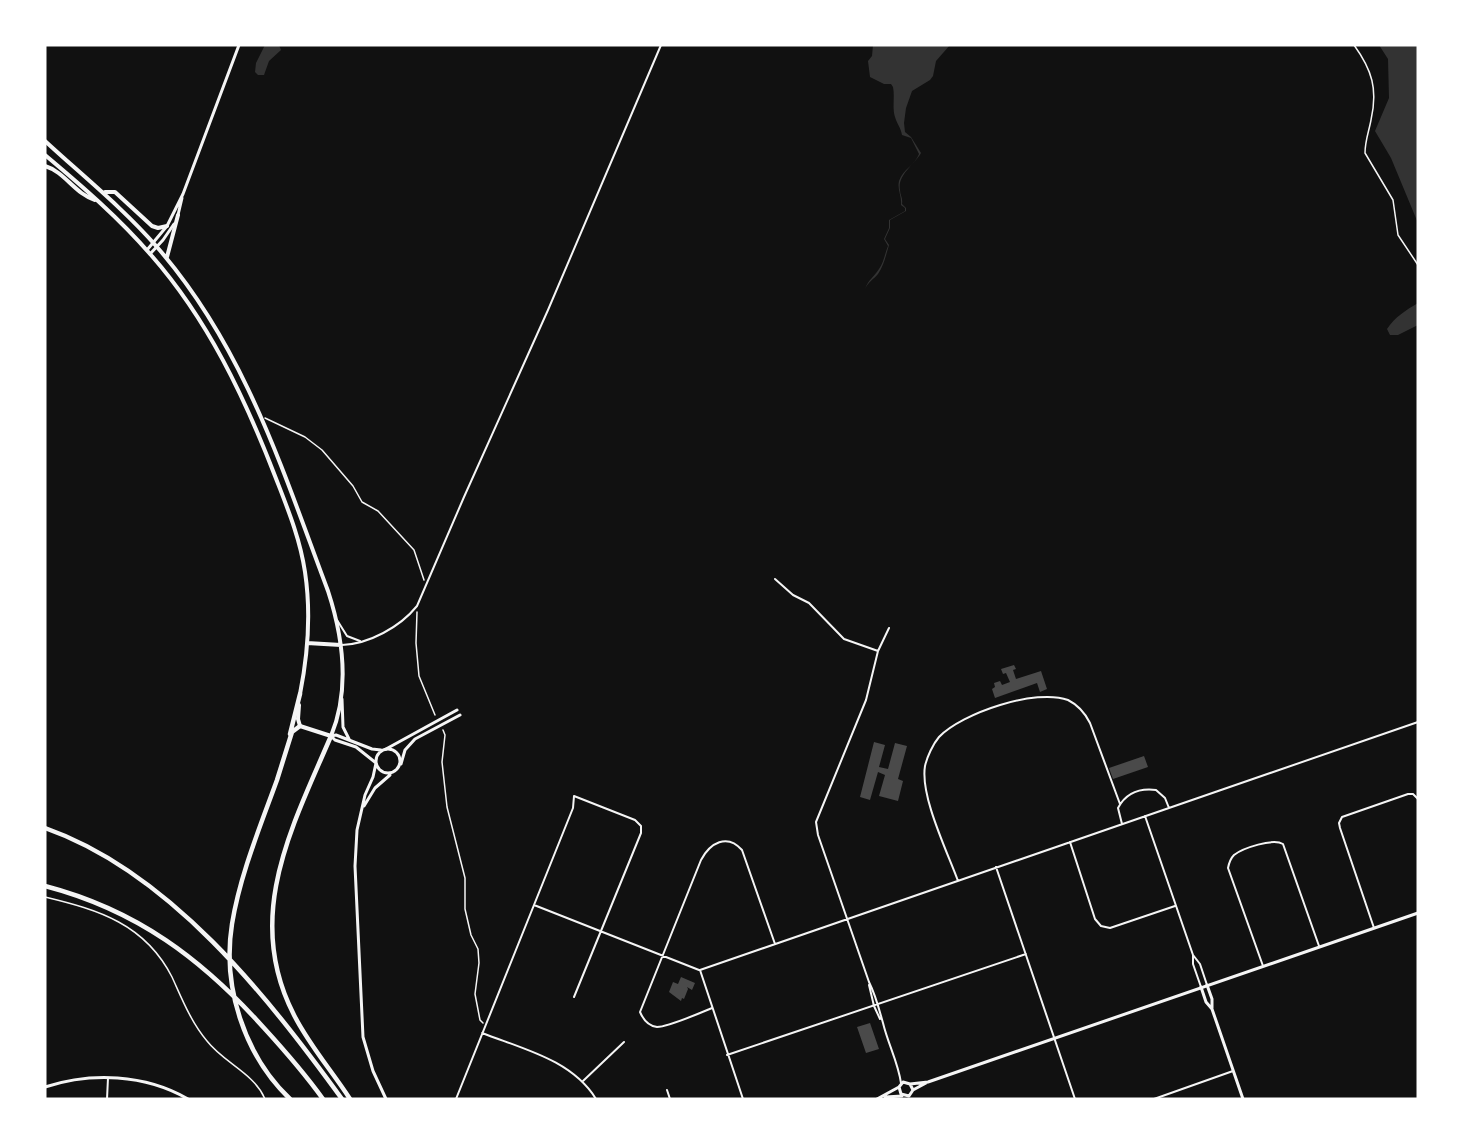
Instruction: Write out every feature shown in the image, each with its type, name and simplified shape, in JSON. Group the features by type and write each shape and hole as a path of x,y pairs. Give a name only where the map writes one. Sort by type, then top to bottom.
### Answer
{"highway":[{"path":"289,742 300,694"},
{"path":"290,1099 265,1069 252,1048 241,1023 233,994 230,971 231,931 237,901 251,855 289,742 293,731 300,726"},
{"path":"331,736 281,863 275,886 272,933 279,977 290,1008 308,1040 350,1099"},
{"path":"45,828 70,838 109,860 147,885 183,914 221,950 253,986 342,1099"},
{"path":"45,886 93,900 134,919 192,957 258,1021 323,1099"}],"main road":[{"path":"149,252 167,226 183,194 239,45"},
{"path":"45,149 47,143 104,192 155,245 216,328 244,378 262,417 334,612 341,645 343,727 350,740"},
{"path":"45,155 99,202 149,252 186,298 244,400 297,535 303,560 308,603 307,643 298,719 300,726 331,736 336,735 372,749 392,749 397,753 400,764"},
{"path":"45,166 56,171 86,198 99,202"},
{"path":"104,192 114,192 152,226 161,228 167,226"},
{"path":"168,260 167,254 175,234 183,194"},
{"path":"155,245 168,235 178,215"},
{"path":"307,643 341,645"},
{"path":"331,736 342,689"},
{"path":"386,1099 366,1054 363,1037 355,866 356,837 366,791 373,777 377,756 457,710"},
{"path":"363,808 375,788 396,771 405,750 415,739 460,715"},
{"path":"331,736 335,740 359,749 376,763 382,772 392,773"},
{"path":"883,1097 907,1097 928,1082 1418,913"},
{"path":"1207,985 1212,999 1212,1010"},
{"path":"1201,987 1206,1002 1212,1010 1243,1099"},
{"path":"45,1087 81,1078 108,1078 144,1082 188,1099"},
{"path":"877,1099 900,1085 928,1082"},
{"path":"908,1083 912,1092"},
{"path":"900,1085 899,1092 907,1097"}],"street":[{"path":"341,645 362,641 392,628 405,619 417,606 553,299 661,45"},
{"path":"775,579 793,595 809,603 844,639 878,651"},
{"path":"334,612 344,634 352,640 362,641"},
{"path":"882,1021 874,1006 816,822 866,700 878,651 889,628"},
{"path":"958,881 926,794 924,777 925,764 937,739 964,719 1027,698 1040,696 1066,700 1076,705 1084,712 1090,723 1120,804 1118,813 1122,824"},
{"path":"534,905 700,970 1418,722"},
{"path":"1120,804 1135,792 1151,790 1163,795 1169,808"},
{"path":"1374,928 1340,828 1342,817 1408,794 1413,794 1418,799"},
{"path":"456,1099 573,808 574,796 635,820 641,826 641,833 574,997"},
{"path":"1145,816 1176,906 1207,985"},
{"path":"712,1008 659,1027 649,1024 642,1018 640,1012 701,860 706,850 714,844 728,841 737,845 744,854 775,944"},
{"path":"1263,966 1228,868 1229,861 1241,851 1271,841 1282,844 1319,947"},
{"path":"1070,842 1095,919 1101,926 1110,928 1176,906"},
{"path":"1418,862 1418,901"},
{"path":"996,867 1075,1099"},
{"path":"728,1055 1026,954"},
{"path":"1194,955 1193,964 1201,987"},
{"path":"700,970 743,1099"},
{"path":"868,982 879,1004 882,1021 899,1072 900,1085"},
{"path":"482,1033 564,1066 583,1081 596,1099"},
{"path":"583,1081 624,1042"},
{"path":"1154,1099 1233,1071"},
{"path":"899,1072 908,1083"},
{"path":"107,1099 108,1078"},
{"path":"667,1090 670,1099"}],"path":[{"path":"1354,45 1368,67 1373,88 1374,103 1365,153 1393,200 1398,235 1418,265"},
{"path":"262,417 304,437 327,456 353,486 362,502 368,508 378,511 414,550 426,587"},
{"path":"417,606 418,676 435,716"},
{"path":"443,730 445,735 443,780 447,807 465,878 465,909 471,935 478,949 479,963 475,994 480,1020 485,1026"},
{"path":"45,897 110,917 146,941 168,971 188,1012 206,1040 249,1078 262,1092 265,1099"}],"shaded area":[{"path":"265,45 279,45 281,50 269,61 264,75 258,75 255,72 256,63"},
{"path":"873,45 950,45 936,61 930,80 912,91 906,108 905,132 911,137 921,153 916,160 919,154 911,138 902,135 896,119 893,87 891,84 884,84 870,77 868,61 872,56"},
{"path":"1379,45 1418,45 1418,223 1391,158 1375,131 1389,98 1388,59"},
{"path":"912,164 901,179 900,185 902,204 906,211 890,220 890,228 885,239 889,245 883,264 865,289 868,283 879,269 888,246 884,239 889,228 889,220 905,211 901,205 899,181 903,173"},
{"path":"1418,303 1418,325 1398,335 1390,335 1387,329 1390,325 1401,314"}],"building":[{"path":"1014,665 1016,679 1041,671 1047,689 1040,692 1037,683 995,698 992,689 995,687 994,683 1000,681 1002,685 1010,682 1006,673 1003,674 1001,669"},
{"path":"874,742 885,745 879,767 888,769 895,743 907,746 898,779 903,781 898,801 879,796 885,775 878,772 870,800 860,797"},
{"path":"1144,756 1148,767 1113,779 1109,768"},
{"path":"681,977 695,983 692,990 687,987 684,999 682,998 681,1001 669,992 673,982 678,984"},
{"path":"870,1023 879,1049 866,1053 857,1027"}]}
